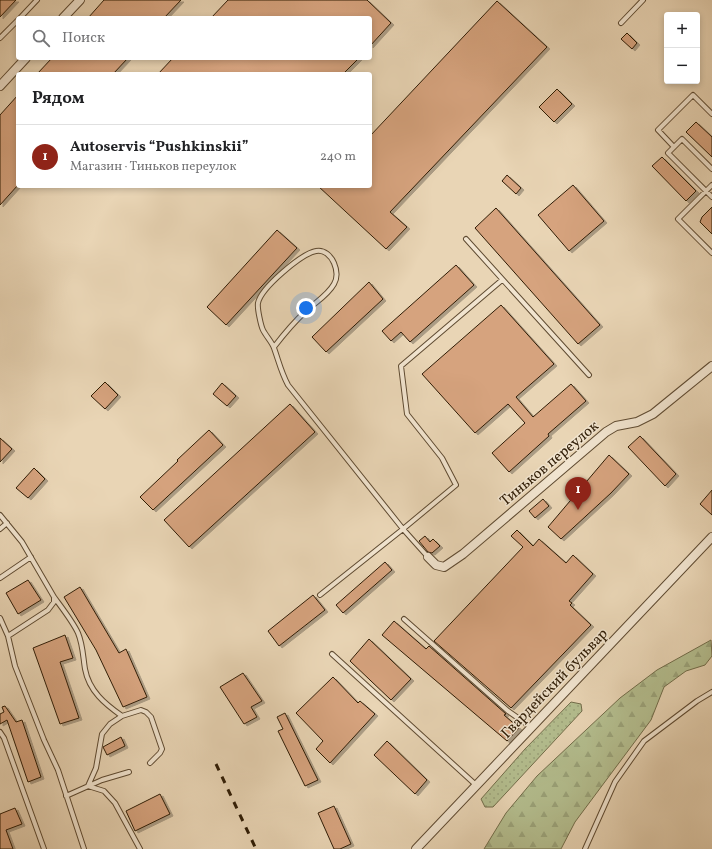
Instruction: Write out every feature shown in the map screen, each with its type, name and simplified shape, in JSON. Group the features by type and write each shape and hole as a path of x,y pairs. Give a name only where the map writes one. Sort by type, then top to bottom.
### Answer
{"street":[{"path":"65,16 80,0"},
{"path":"0,86 24,60"},
{"name":"Тиньков переулок","path":"428,557 436,565 444,567 464,554 606,432 616,426 637,422 653,414 712,366"},
{"name":"Гвардейский бульвар","path":"416,849 712,537"}],"lane":[{"path":"22,16 38,0"},
{"path":"621,23 643,0"},
{"path":"0,38 16,22"},
{"path":"674,147 658,130 693,95 712,114"},
{"path":"712,169 682,139 668,153 712,197"},
{"path":"712,185 678,219 712,253"},
{"path":"466,239 589,374"},
{"path":"274,347 306,310 323,298 335,283 337,272 332,258 324,252 316,251 297,262 279,275 266,289 258,303 263,329 274,347 281,372 288,385 428,557"},
{"path":"320,595 404,529 456,485 442,458 407,414 401,366 502,280"},
{"path":"0,515 22,542 54,596 78,632 88,681 103,702 122,716"},
{"path":"0,529 7,523"},
{"path":"0,578 31,557"},
{"path":"8,636 48,610 54,602 54,596"},
{"path":"0,618 8,636 15,666 44,740 58,770 84,849"},
{"path":"404,619 508,711 532,727"},
{"path":"332,654 476,785"},
{"path":"585,849 615,782 644,741 697,701 712,692"},
{"path":"88,786 96,768 102,734 110,724 122,716 141,710 146,712 151,717 162,748 160,753 150,763"},
{"path":"0,732 4,738 44,849"},
{"path":"66,796 102,780 129,772"},
{"path":"88,786 104,791 115,803 140,849"}],"green space":[{"path":"711,640 712,656 705,665 686,671 664,687 651,720 575,822 561,849 484,849 506,813 537,776 620,698 657,670"},
{"path":"571,702 581,704 582,711 493,807 485,807 481,799 525,749"}],"building":[{"path":"0,0 16,0 0,17"},
{"path":"104,0 181,0 166,16 90,16"},
{"path":"228,0 367,0 391,23 372,44 372,16 213,16"},
{"path":"497,1 547,47 390,212 407,227 386,249 320,188 372,188 372,134"},
{"path":"627,33 637,43 632,49 621,39"},
{"path":"50,60 126,60 115,72 39,72"},
{"path":"171,60 357,60 345,72 160,72"},
{"path":"557,89 572,104 554,122 539,107"},
{"path":"16,97 16,187 0,205 0,115"},
{"path":"696,122 712,137 712,157 686,132"},
{"path":"662,157 696,191 686,201 652,166"},
{"path":"507,175 521,188 516,194 502,181"},
{"path":"573,185 604,221 569,251 538,215"},
{"path":"712,207 712,234 700,222 702,217"},
{"path":"496,208 600,325 578,344 475,228"},
{"path":"277,230 297,248 226,325 207,307"},
{"path":"456,265 474,285 410,342 401,332 391,341 382,331"},
{"path":"369,282 383,299 326,352 312,337"},
{"path":"501,305 554,364 516,397 533,417 571,384 586,401 548,434 549,436 509,472 492,453 525,423 508,404 475,433 422,374"},
{"path":"105,382 118,395 105,409 91,396"},
{"path":"222,383 236,396 227,406 213,394"},
{"path":"290,404 315,432 189,547 164,520"},
{"path":"209,430 223,445 153,510 140,497"},
{"path":"640,436 676,474 665,486 628,447"},
{"path":"0,438 12,449 0,462"},
{"path":"609,455 629,474 611,493 561,539 548,527"},
{"path":"34,468 45,479 28,498 16,488"},
{"path":"712,490 712,515 700,504"},
{"path":"543,499 549,506 535,518 529,511"},
{"path":"517,530 533,546 539,539 566,563 573,555 593,574 569,601 572,603 570,605 591,625 511,708 434,641 523,547 511,536"},
{"path":"425,536 430,542 433,539 440,546 432,553 428,552 419,541"},
{"path":"385,562 392,570 343,613 336,605"},
{"path":"28,580 41,600 18,614 6,593"},
{"path":"80,587 119,653 126,649 147,697 123,707 96,650 64,597"},
{"path":"313,595 325,610 279,646 268,631"},
{"path":"394,621 426,649 429,646 506,714 504,715 519,728 507,741 382,635"},
{"path":"65,635 73,658 60,662 79,718 60,724 33,648"},
{"path":"369,639 411,679 391,700 350,661"},
{"path":"243,673 262,701 251,707 257,717 244,724 220,687"},
{"path":"333,677 358,703 360,701 375,714 330,763 316,749 323,741 296,713"},
{"path":"5,706 16,722 22,720 41,777 28,782 7,720 0,724 0,714 4,712 2,707"},
{"path":"285,713 318,780 305,786 278,731 283,729 277,717"},
{"path":"121,737 125,746 107,755 103,747"},
{"path":"387,741 427,780 415,794 374,755"},
{"path":"160,794 170,814 135,831 126,811"},
{"path":"334,806 351,844 340,849 334,849 318,813"},
{"path":"15,808 22,824 6,830 13,849 0,849 0,814"}],"railway":[{"path":"216,764 256,849"}],"place":[{"name":"Autoservis “Pushkinskii”","path":"578,510"}]}
